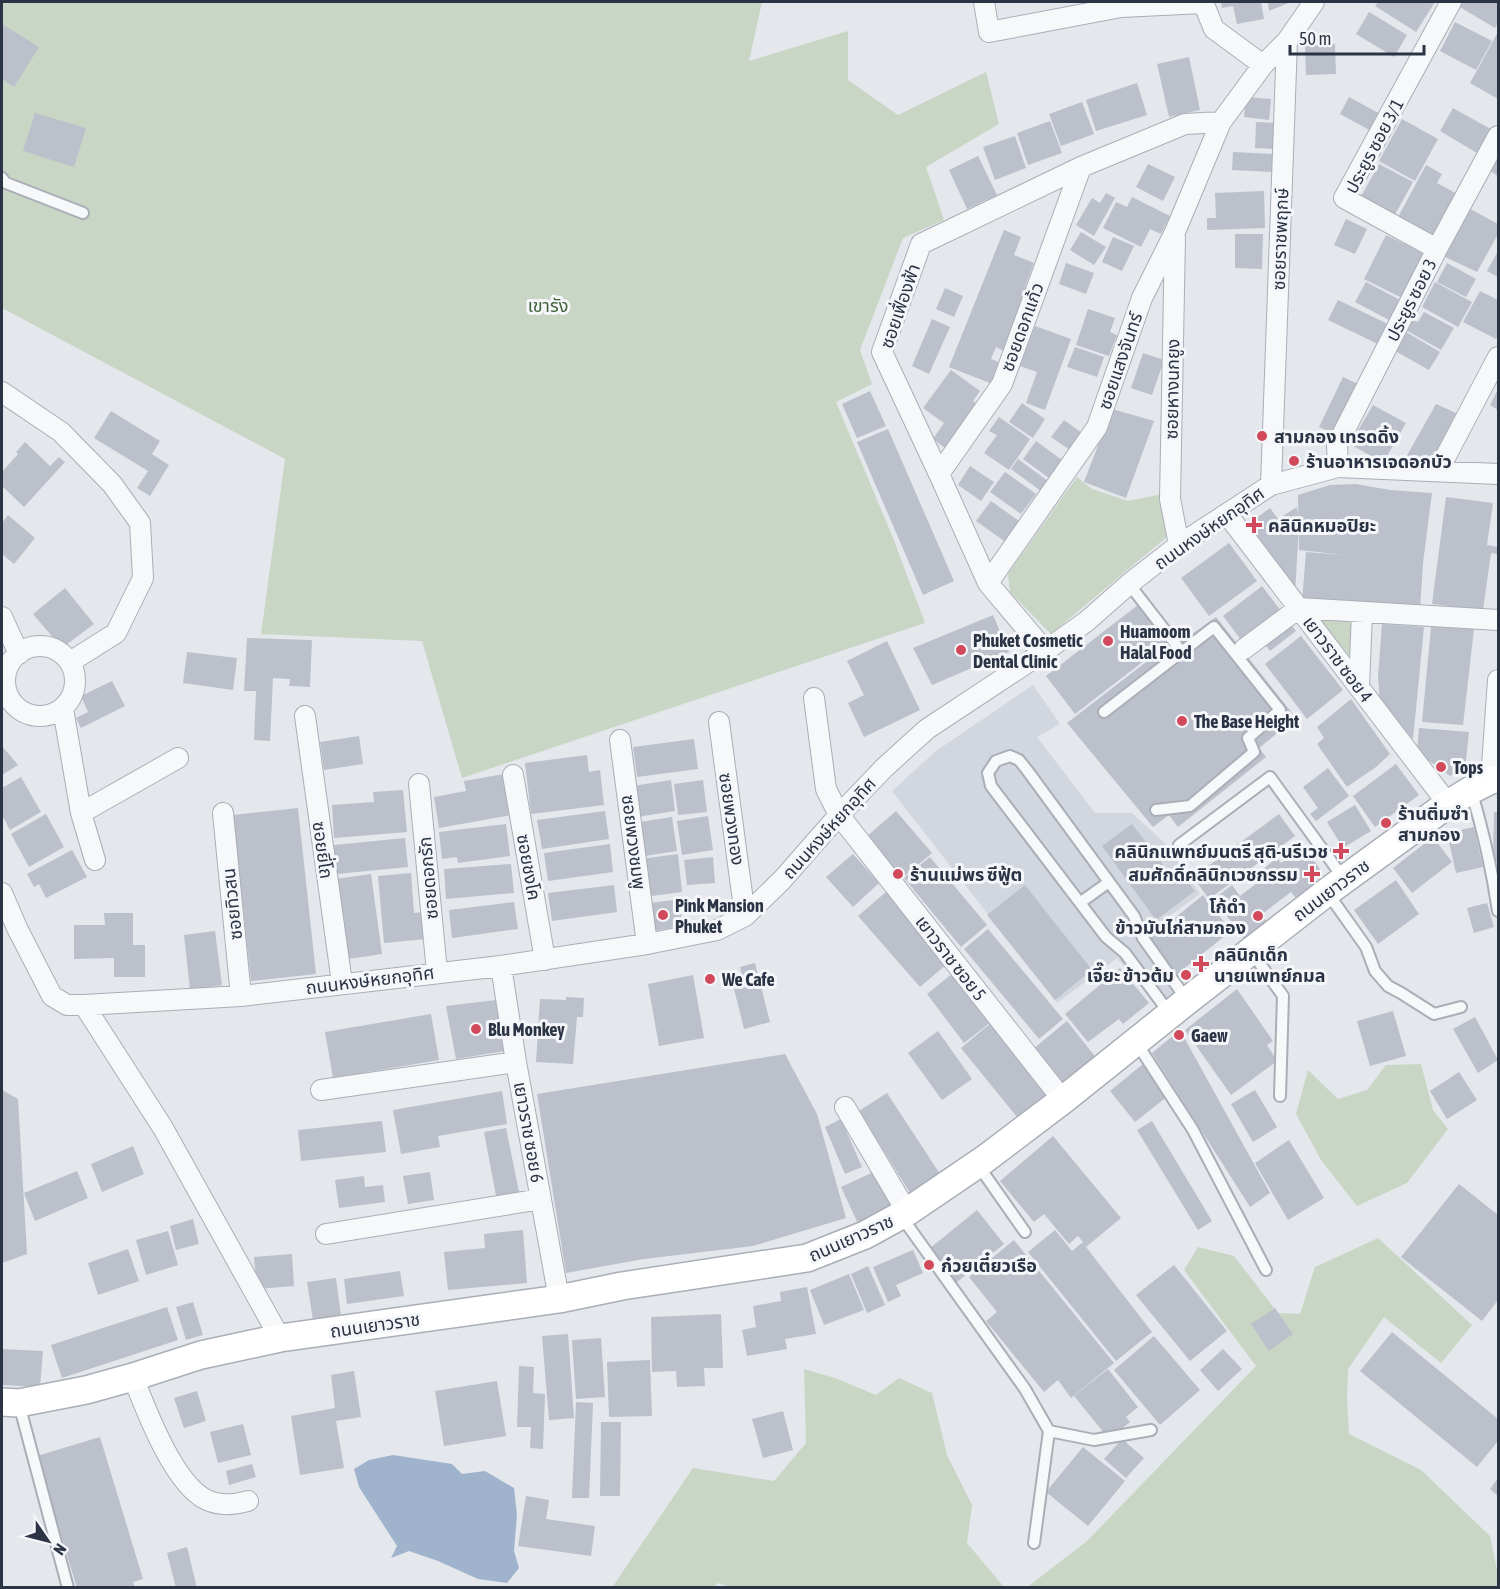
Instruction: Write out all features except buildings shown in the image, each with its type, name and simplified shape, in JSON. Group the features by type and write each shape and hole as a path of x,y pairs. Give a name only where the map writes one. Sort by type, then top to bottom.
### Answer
{"main road":[{"name":"ถนนเยาวราช","path":"10,1403 86,1390 201,1355 280,1338 559,1299 622,1286 807,1258 865,1235 904,1214 978,1165 1336,886 1477,788"}],"street":[{"path":"984,2 989,32 1120,4 1203,2 1214,29 1263,65"},
{"path":"1287,41 1314,2"},
{"name":"ประยูร ซอย 3/1","path":"1437,249 1344,198 1451,2"},
{"name":"ซอยแสงจันทร์","path":"988,583 1097,427 1142,298 1175,232 1221,122 1263,65 1287,41"},
{"name":"ซอยราชพฤกษ์","path":"1271,485 1287,41"},
{"name":"ซอยเฟื่องฟ้า","path":"1045,651 988,583 882,352 921,244 1081,167 1185,124 1221,122"},
{"name":"ประยูร ซอย 3","path":"1338,467 1337,445 1437,249 1498,136"},
{"name":"ซอยดอกแก้ว","path":"939,474 1002,384 1081,167"},
{"name":"ซอยหางนกยูง","path":"1175,232 1170,499 1179,545"},
{"path":"1438,471 1498,357"},
{"path":"2,392 61,432 112,483 140,523 143,578 116,633 70,662"},
{"name":"ถนนหงษ์หยกอุทิศ","path":"2,893 52,996 66,1005 241,996 545,960 717,930 746,916 884,768 927,729 1088,621 1179,545 1271,485 1338,467 1498,474"},
{"name":"เยาวราช ซอย 4","path":"1227,514 1359,687 1477,788"},
{"path":"1244,649 1299,608 1498,620"},
{"path":"1359,687 1362,612"},
{"path":"2,616 19,654"},
{"path":"33,646 42,646 54,648 67,658 74,668 76,681 74,693 63,709 43,717 31,716 20,711 4,695 7,669 19,654 33,646"},
{"path":"1477,788 1498,680"},
{"name":"เยาวราช ซอย 5","path":"814,698 826,789 839,815 1063,1100"},
{"path":"63,709 81,813 95,860"},
{"name":"ซอยยี่โถ","path":"305,716 342,983"},
{"name":"ซอยพวงทอง","path":"719,722 746,916"},
{"name":"ซอยพวงชมพู","path":"620,740 647,944"},
{"path":"81,813 178,758"},
{"name":"ซอยชงโค","path":"513,775 545,960"},
{"name":"ซอยดอกรัก","path":"419,784 437,972"},
{"name":"ซอยทิวสน","path":"223,813 241,996"},
{"name":"เยาวราช ซอย 6","path":"501,966 559,1299"},
{"path":"84,1005 163,1128 280,1338"},
{"path":"321,1090 516,1062"},
{"path":"845,1107 904,1214"},
{"path":"326,1234 541,1199"},
{"path":"133,1377 157,1437 193,1491 205,1499 221,1504 248,1501"}],"lane":[{"path":"2,178 6,183 82,213"},
{"path":"1130,584 1181,651"},
{"path":"1104,712 1214,627 1280,711 1248,738 1254,752 1190,806 1156,810"},
{"path":"1010,756 1019,760 1134,916 1179,1007 1106,937 991,786 988,773 996,762 1010,756"},
{"path":"1179,846 1270,777 1336,886 1366,947 1375,971 1388,986 1434,1014 1461,1007"},
{"path":"1477,788 1481,824 1498,911"},
{"path":"1081,902 1109,882"},
{"path":"1251,951 1283,996 1280,1096"},
{"path":"1136,1042 1193,1130 1266,1269"},
{"path":"978,1165 1025,1232"},
{"path":"904,1214 1025,1389 1049,1431 1034,1543"},
{"path":"10,1403 68,1587"},
{"path":"1049,1431 1094,1440 1151,1430"}],"shaded area":[{"path":"1033,685 1060,724 1037,737 1095,813 1132,813 1170,848 1200,894 1147,932 1182,987 1158,1006 1117,958 1057,1003 892,791 936,751"}],"green space":[{"name":"เขารัง","path":"2,2 762,2 749,61 848,31 848,80 898,115 986,72 999,124 926,167 944,220 903,238 860,350 872,384 836,402 893,538 925,623 462,778 422,641 261,634 285,459 2,308"},
{"path":"1077,477 1092,489 1128,501 1162,494 1168,536 1051,634 1010,592 1008,574"},
{"path":"1311,614 1357,619 1355,661"},
{"path":"1421,1064 1433,1110 1448,1129 1407,1183 1357,1206 1321,1160 1296,1114 1308,1070 1338,1099 1367,1090 1386,1065"},
{"path":"1378,1238 1472,1325 1441,1363 1384,1317 1348,1369 1349,1434 1421,1470 1490,1536 1498,1575 1498,1587 1026,1588 1087,1541 1256,1366 1184,1270 1198,1247 1234,1256 1278,1313 1300,1314 1315,1267"},
{"path":"804,1369 835,1378 876,1395 899,1378 932,1393 947,1455 972,1505 967,1543 1004,1587 731,1588 718,1583 714,1588 610,1588 693,1468 774,1481 806,1443"}],"water":[{"path":"393,1455 452,1464 462,1474 485,1471 514,1488 517,1515 514,1551 519,1568 507,1583 478,1579 409,1551 391,1558 397,1546 359,1487 354,1469 369,1460"}],"place":[{"name":"สามกอง เทรดดิ้ง","path":"1262,436"},
{"name":"ร้านอาหารเจดอกบัว","path":"1294,461"},
{"name":"คลินิคหมอปิยะ","path":"1254,525"},
{"name":"Huamoom Halal Food","path":"1108,641"},
{"name":"Phuket Cosmetic Dental Clinic","path":"961,650"},
{"name":"The Base Height","path":"1182,721"},
{"name":"Tops","path":"1441,767"},
{"name":"ร้านติ่มซำ สามกอง","path":"1386,823"},
{"name":"คลินิกแพทย์มนตรี สุติ-นรีเวช","path":"1341,851"},
{"name":"ร้านแม่พร ซีฟู้ต","path":"898,874"},
{"name":"สมศักดิ์คลินิกเวชกรรม","path":"1312,874"},
{"name":"Pink Mansion Phuket","path":"663,915"},
{"name":"โก้ดำ ข้าวมันไก่สามกอง","path":"1258,916"},
{"name":"คลินิกเด็ก นายแพทย์กมล","path":"1201,964"},
{"name":"เจี๊ยะ ข้าวต้ม","path":"1186,975"},
{"name":"We Cafe","path":"710,979"},
{"name":"Blu Monkey","path":"476,1029"},
{"name":"Gaew","path":"1179,1035"},
{"name":"ก๋วยเตี๋ยวเรือ","path":"929,1265"}]}
